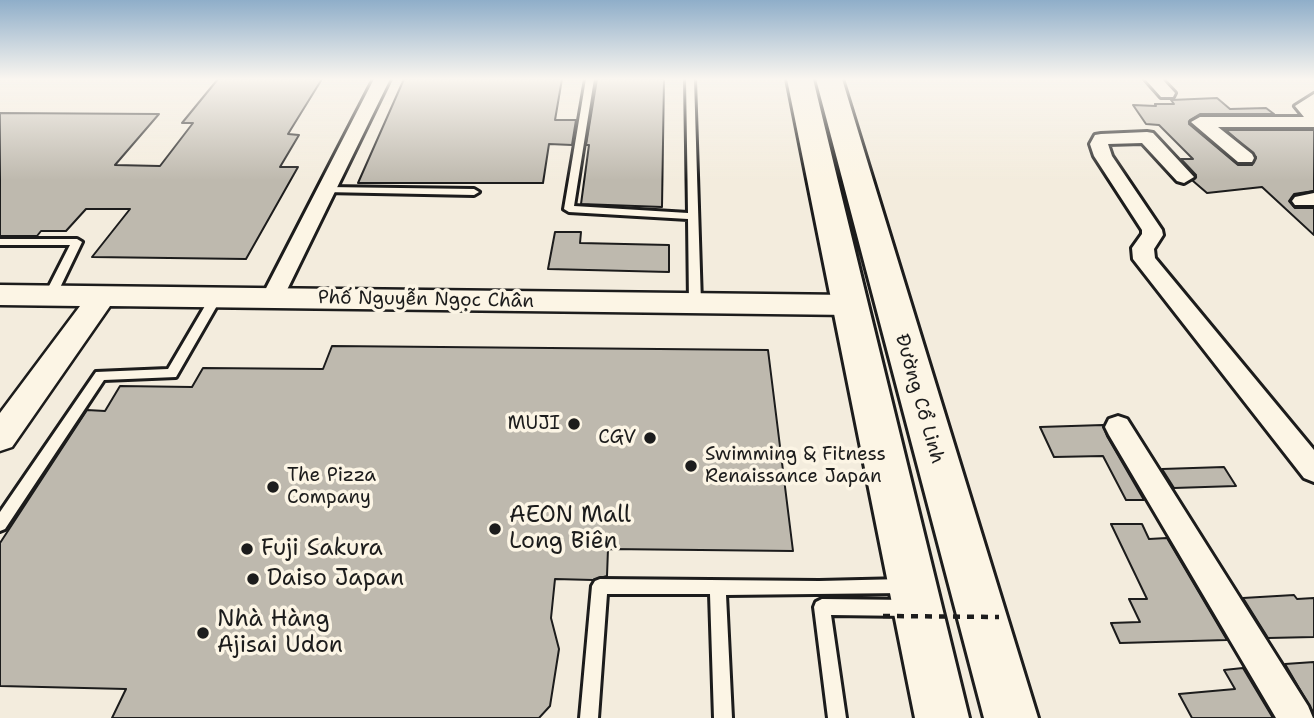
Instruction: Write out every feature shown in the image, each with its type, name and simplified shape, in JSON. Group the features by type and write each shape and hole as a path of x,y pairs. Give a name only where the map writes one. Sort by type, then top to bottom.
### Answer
{"main road":[{"path":"808,113 852,305 904,603 942,718"},
{"name":"Đường Cổ Linh","path":"839,113 1011,718"}],"street":[{"path":"272,298 366,113"},
{"path":"1245,159 1200,122 1314,120"},
{"path":"1184,177 1147,137 1101,139 1099,144 1102,156 1152,230 1153,235 1143,248 1144,259 1305,448 1314,470"},
{"name":"Phố Nguyễn Ngọc Chân","path":"0,295 852,305"},
{"path":"0,438 103,296"},
{"path":"1118,427 1296,718"}],"lane":[{"path":"585,113 569,209 692,216"},
{"path":"690,113 695,303"},
{"path":"327,190 474,192"},
{"path":"0,242 77,242 50,296"},
{"path":"0,524 100,375 172,374 216,298"},
{"path":"589,718 600,586 819,588 904,603"},
{"path":"718,587 723,718"},
{"path":"837,718 822,607 904,603"}],"path":[{"path":"904,603 999,617"}],"building":[{"path":"0,113 159,114 115,165 160,166 193,123 182,123 191,113 301,113 288,134 299,135 280,167 298,167 246,259 92,257 130,209 86,209 66,231 41,231 37,236 0,236"},
{"path":"389,113 556,113 555,120 576,120 572,145 549,144 543,183 358,183"},
{"path":"591,113 663,113 662,207 581,204 589,145 586,145"},
{"path":"1138,113 1272,113 1274,114 1200,114 1190,120 1189,124 1238,165 1252,165 1256,157 1226,130 1314,130 1314,191 1294,194 1289,201 1295,208 1314,208 1314,235 1262,187 1207,193 1193,181 1196,175 1181,159 1193,159 1159,125 1146,124"},
{"path":"555,232 581,232 580,243 669,245 669,272 548,269"},
{"name":"AEON Mall Long Biên","path":"332,346 768,350 793,551 608,549 607,576 593,580 555,579 551,618 559,649 550,706 539,718 112,718 126,689 0,686 0,543 87,410 105,411 120,386 192,387 203,368 323,369"},
{"path":"1103,425 1144,500 1126,500 1103,456 1054,457 1040,427"},
{"path":"1224,467 1236,486 1174,488 1162,469"},
{"path":"1111,524 1142,524 1149,539 1167,538 1227,640 1120,643 1111,623 1140,622 1129,599 1147,599"},
{"path":"1294,595 1297,599 1314,598 1314,637 1268,638 1243,598"},
{"path":"1314,662 1314,714 1285,664"},
{"path":"1243,668 1273,718 1192,718 1179,694 1235,689 1224,670"}],"place":[{"name":"MUJI","path":"574,424"},
{"name":"CGV","path":"650,438"},
{"name":"Swimming & Fitness Renaissance Japan","path":"691,466"},
{"name":"The Pizza Company","path":"273,487"},
{"name":"AEON Mall Long Biên","path":"495,529"},
{"name":"Fuji Sakura","path":"247,549"},
{"name":"Daiso Japan","path":"253,579"},
{"name":"Nhà Hàng Ajisai Udon","path":"203,633"}]}
